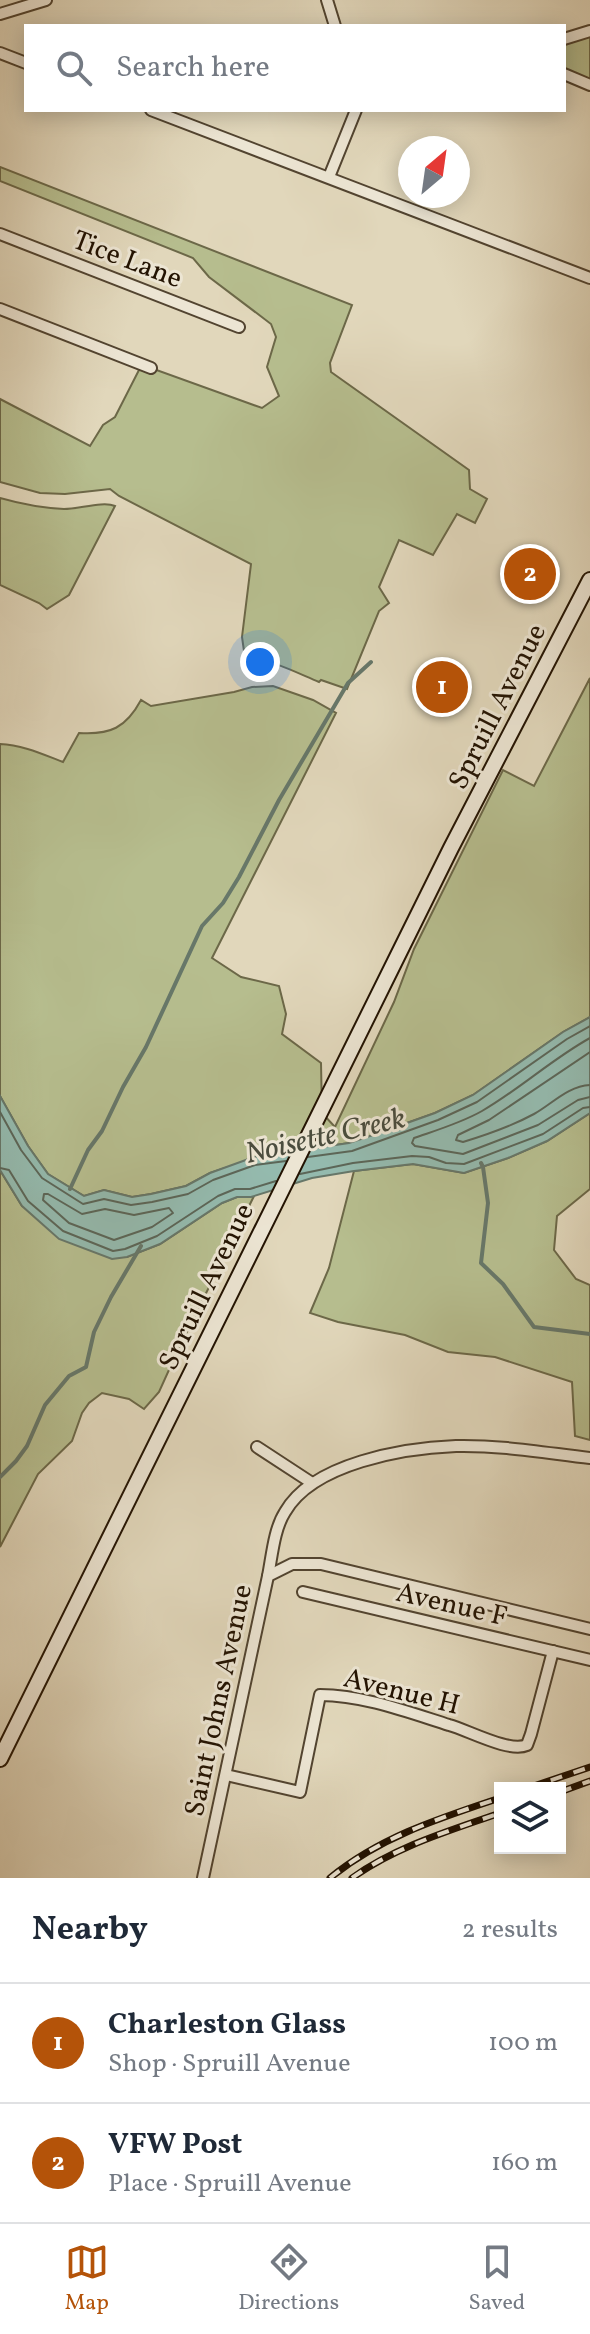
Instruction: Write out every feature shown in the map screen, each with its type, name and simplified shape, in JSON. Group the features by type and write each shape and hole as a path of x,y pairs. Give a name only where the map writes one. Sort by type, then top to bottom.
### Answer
{"street":[{"path":"0,14 46,0"},
{"path":"327,0 334,24"},
{"path":"566,38 590,31"},
{"path":"0,53 24,62"},
{"path":"566,75 590,85"},
{"path":"156,112 590,278"},
{"path":"329,177 355,112"},
{"name":"Tice Lane","path":"0,234 239,327"},
{"path":"0,309 151,368"},
{"name":"Spruill Avenue","path":"0,1759 451,848 590,580"},
{"path":"268,1576 283,1514 312,1483 341,1469 409,1451 455,1446 499,1447 590,1458"},
{"path":"257,1447 312,1483"},
{"name":"Saint Johns Avenue","path":"203,1878 268,1576 292,1564 321,1564 590,1629"},
{"name":"Avenue F","path":"303,1592 590,1660"},
{"name":"Avenue H","path":"226,1775 300,1792 320,1695 357,1699 521,1748 527,1745 531,1734 553,1651"}],"green space":[{"path":"590,34 590,82 566,72 566,41"},
{"path":"0,167 352,305 330,363 331,372 469,470 470,489 487,499 475,523 457,514 433,555 399,540 379,587 389,603 379,611 347,689 321,680 319,682 274,663 245,658 242,637 251,564 110,489 65,494 40,493 0,482 0,399 90,446 103,425 115,417 140,368 151,368 262,408 279,396 267,367 276,337 271,324 209,277 193,258 0,181"},
{"path":"0,498 70,509 104,504 115,506 69,595 47,609 0,585"},
{"path":"590,678 590,1017 563,1032 473,1095 435,1113 349,1143 290,1152 225,1168 186,1186 132,1197 104,1190 84,1196 48,1174 0,1096 0,744 24,748 63,762 79,733 100,733 116,728 141,700 151,706 252,687 273,686 313,700 336,713 212,958 241,977 279,986 286,1014 282,1034 321,1063 322,1113 335,1127 394,1002 414,949 503,770 534,786"},
{"path":"590,1113 590,1189 557,1216 554,1250 576,1279 590,1285 590,1440 575,1436 572,1382 495,1357 448,1352 405,1335 338,1322 310,1313 329,1268 354,1171 413,1164 464,1173 547,1141"},
{"path":"0,1170 22,1206 127,1257 160,1244 222,1203 237,1197 254,1196 159,1392 144,1409 129,1399 102,1393 89,1403 72,1441 38,1474 0,1547"}],"water":[{"path":"590,1017 590,1113 547,1141 464,1173 413,1164 312,1178 222,1203 160,1244 127,1257 112,1259 59,1239 22,1206 0,1170 0,1096 48,1174 84,1196 104,1190 132,1197 186,1186 210,1173 254,1157 349,1143 435,1113 473,1095 563,1032"}],"waterway":[{"path":"70,1189 88,1150 102,1131 146,1047 202,926 223,903 239,877 279,800 348,683 371,662"},
{"path":"481,1163 488,1203 481,1263 503,1284 534,1327 590,1334"},
{"path":"0,1477 27,1446 45,1405 69,1376 86,1367 94,1332 141,1246"}],"railway":[{"path":"546,1782 590,1767"},
{"path":"566,1790 590,1781"},
{"path":"330,1878 390,1840 494,1800"},
{"path":"352,1878 405,1848 494,1815"}],"place":[{"name":"VFW Post","path":"530,574"},
{"name":"Charleston Glass","path":"442,687"}],"water label":[{"name":"Noisette Creek","path":"325,1135"}]}
